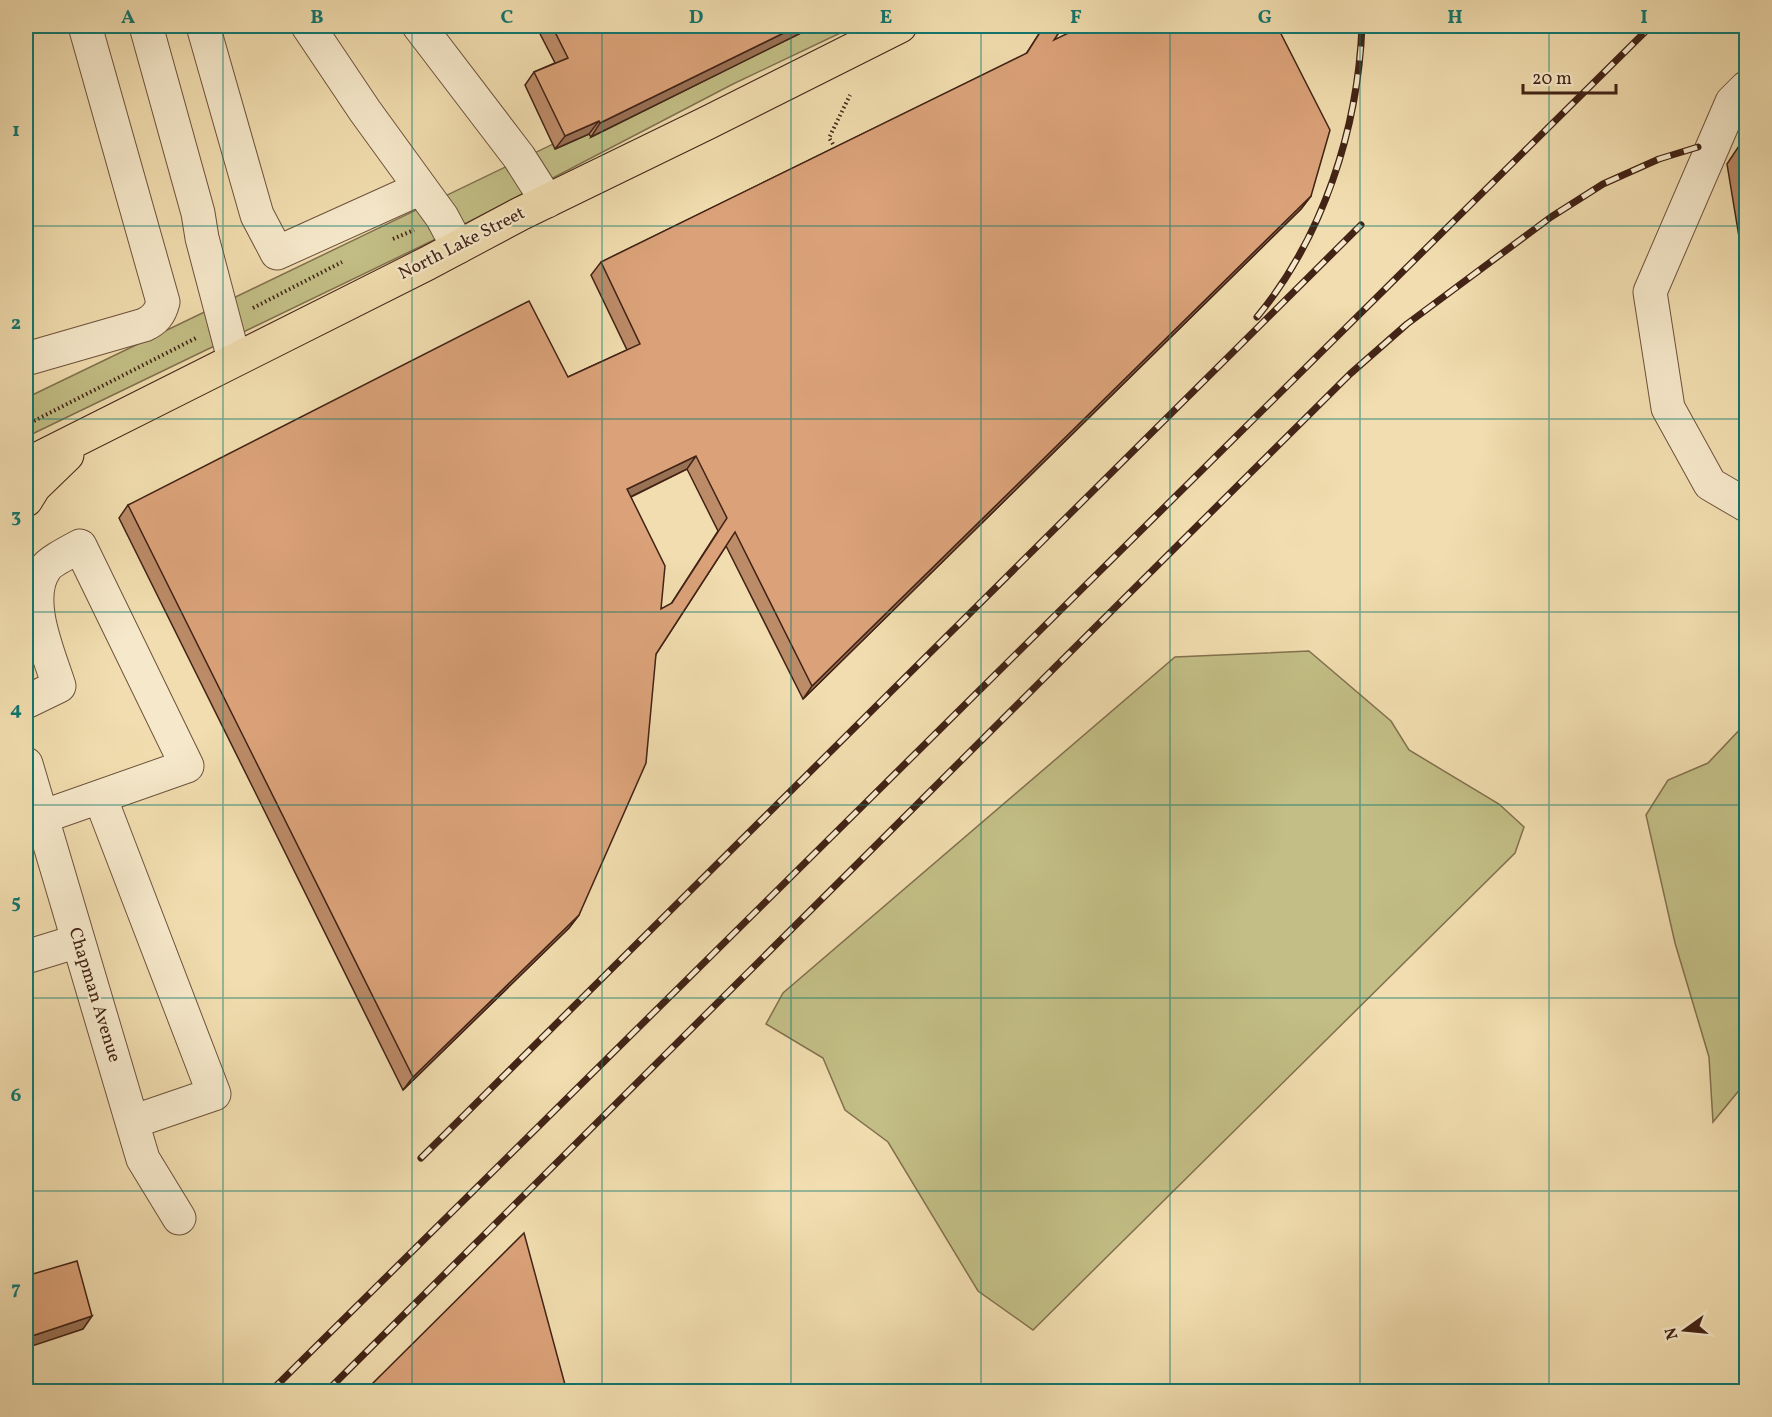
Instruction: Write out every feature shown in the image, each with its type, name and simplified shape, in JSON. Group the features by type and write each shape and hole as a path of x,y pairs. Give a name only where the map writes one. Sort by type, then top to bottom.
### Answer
{"main road":[{"name":"North Lake Street","path":"26,465 547,201 900,26"},
{"path":"26,500 34,488 90,432"}],"street":[{"path":"26,359 144,325 153,321 160,313 163,302 85,26"},
{"path":"146,26 198,213 202,238 234,359"},
{"path":"203,26 257,215 277,253 421,188"},
{"path":"308,26 365,111 442,217 458,247"},
{"path":"419,26 519,157 547,201"},
{"path":"1742,97 1650,292 1668,408 1710,484 1746,505"},
{"path":"26,702 59,686 40,625 36,594 45,568 80,546 187,766 42,817"},
{"name":"Chapman Avenue","path":"27,773 143,1159 179,1218"},
{"path":"99,797 214,1094 132,1122"},
{"path":"26,957 78,941"}],"path":[{"path":"833,144 829,138 850,95"}],"shaded area":[{"path":"798,26 855,26 733,84 438,238 26,437 26,398"},
{"path":"1309,651 1391,721 1409,750 1499,804 1524,827 1515,853 1033,1330 978,1291 888,1142 845,1110 823,1058 766,1024 783,993 1175,657"},
{"path":"1746,723 1746,1082 1713,1122 1709,1057 1675,943 1646,815 1668,780 1708,763"}],"building":[{"path":"552,26 798,26 600,123 599,121 565,136 534,72 568,58"},
{"path":"1044,26 1063,26 1054,40 1083,26 1277,26 1330,130 1311,196 812,686 735,532 656,654 646,763 579,915 413,1077 128,505 529,301 568,377 640,344 601,262 1027,53","holes":["696,456 727,518 672,603 661,609 665,566 627,489"]},
{"path":"1746,145 1746,191 1739,146"},
{"path":"524,1233 567,1392 369,1392 368,1388"},
{"path":"77,1261 92,1316 26,1338 26,1276"}],"railway":[{"path":"1257,317 1301,252 1333,180 1353,104 1362,26"},
{"path":"270,1392 1651,26"},
{"path":"326,1392 1350,374 1407,324 1551,217 1603,184 1659,159 1698,147"},
{"path":"421,1158 1361,225"}]}
